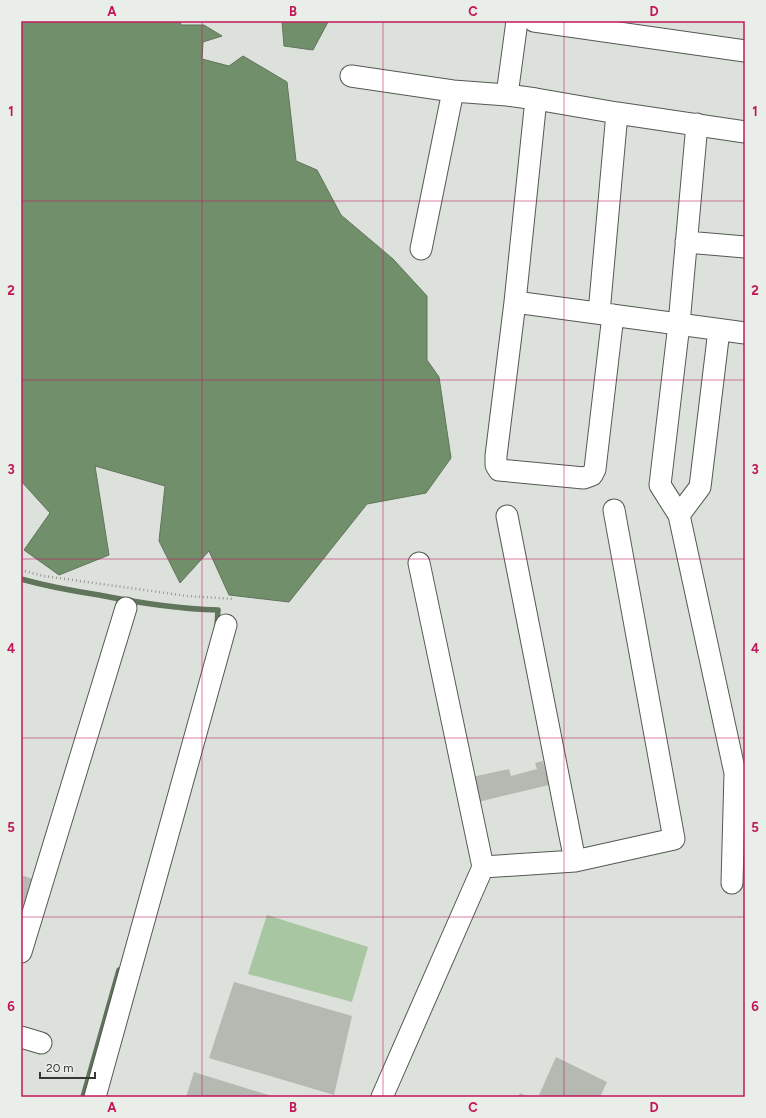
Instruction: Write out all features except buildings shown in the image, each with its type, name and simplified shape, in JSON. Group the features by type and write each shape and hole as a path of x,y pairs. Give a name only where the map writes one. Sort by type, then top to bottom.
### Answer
{"street":[{"path":"507,95 517,21"},
{"path":"534,21 745,51"},
{"path":"351,76 453,91 536,99 745,132"},
{"path":"420,249 453,91"},
{"path":"536,99 515,302 496,456 496,465 499,470 584,478 592,475 595,469 606,314 617,113"},
{"path":"697,124 679,324 660,485 679,515 740,774 732,883"},
{"path":"686,242 745,247"},
{"path":"515,302 745,333"},
{"path":"679,515 700,487 719,330"},
{"path":"483,867 575,861 674,839 614,510"},
{"path":"507,516 575,861"},
{"path":"382,1097 483,867 419,562"},
{"path":"21,952 126,608"},
{"path":"95,1097 226,625"},
{"path":"21,1037 41,1043"}],"path":[{"path":"21,570 44,576 187,596 234,599"}],"shaded area":[{"path":"21,21 180,21 181,25 204,25 222,36 203,42 202,59 229,66 243,56 287,82 296,161 317,170 341,215 393,259 427,296 427,360 439,377 451,458 426,493 367,504 289,602 229,595 209,551 180,583 159,541 165,486 95,466 109,555 59,575 24,550 50,513 21,481"},
{"path":"282,21 328,22 313,50 284,46"},
{"path":"267,915 368,947 352,1002 248,974"}],"waterway":[{"path":"21,579 60,588 144,603 173,607 218,610 217,626"},
{"path":"83,1097 119,970"}]}
